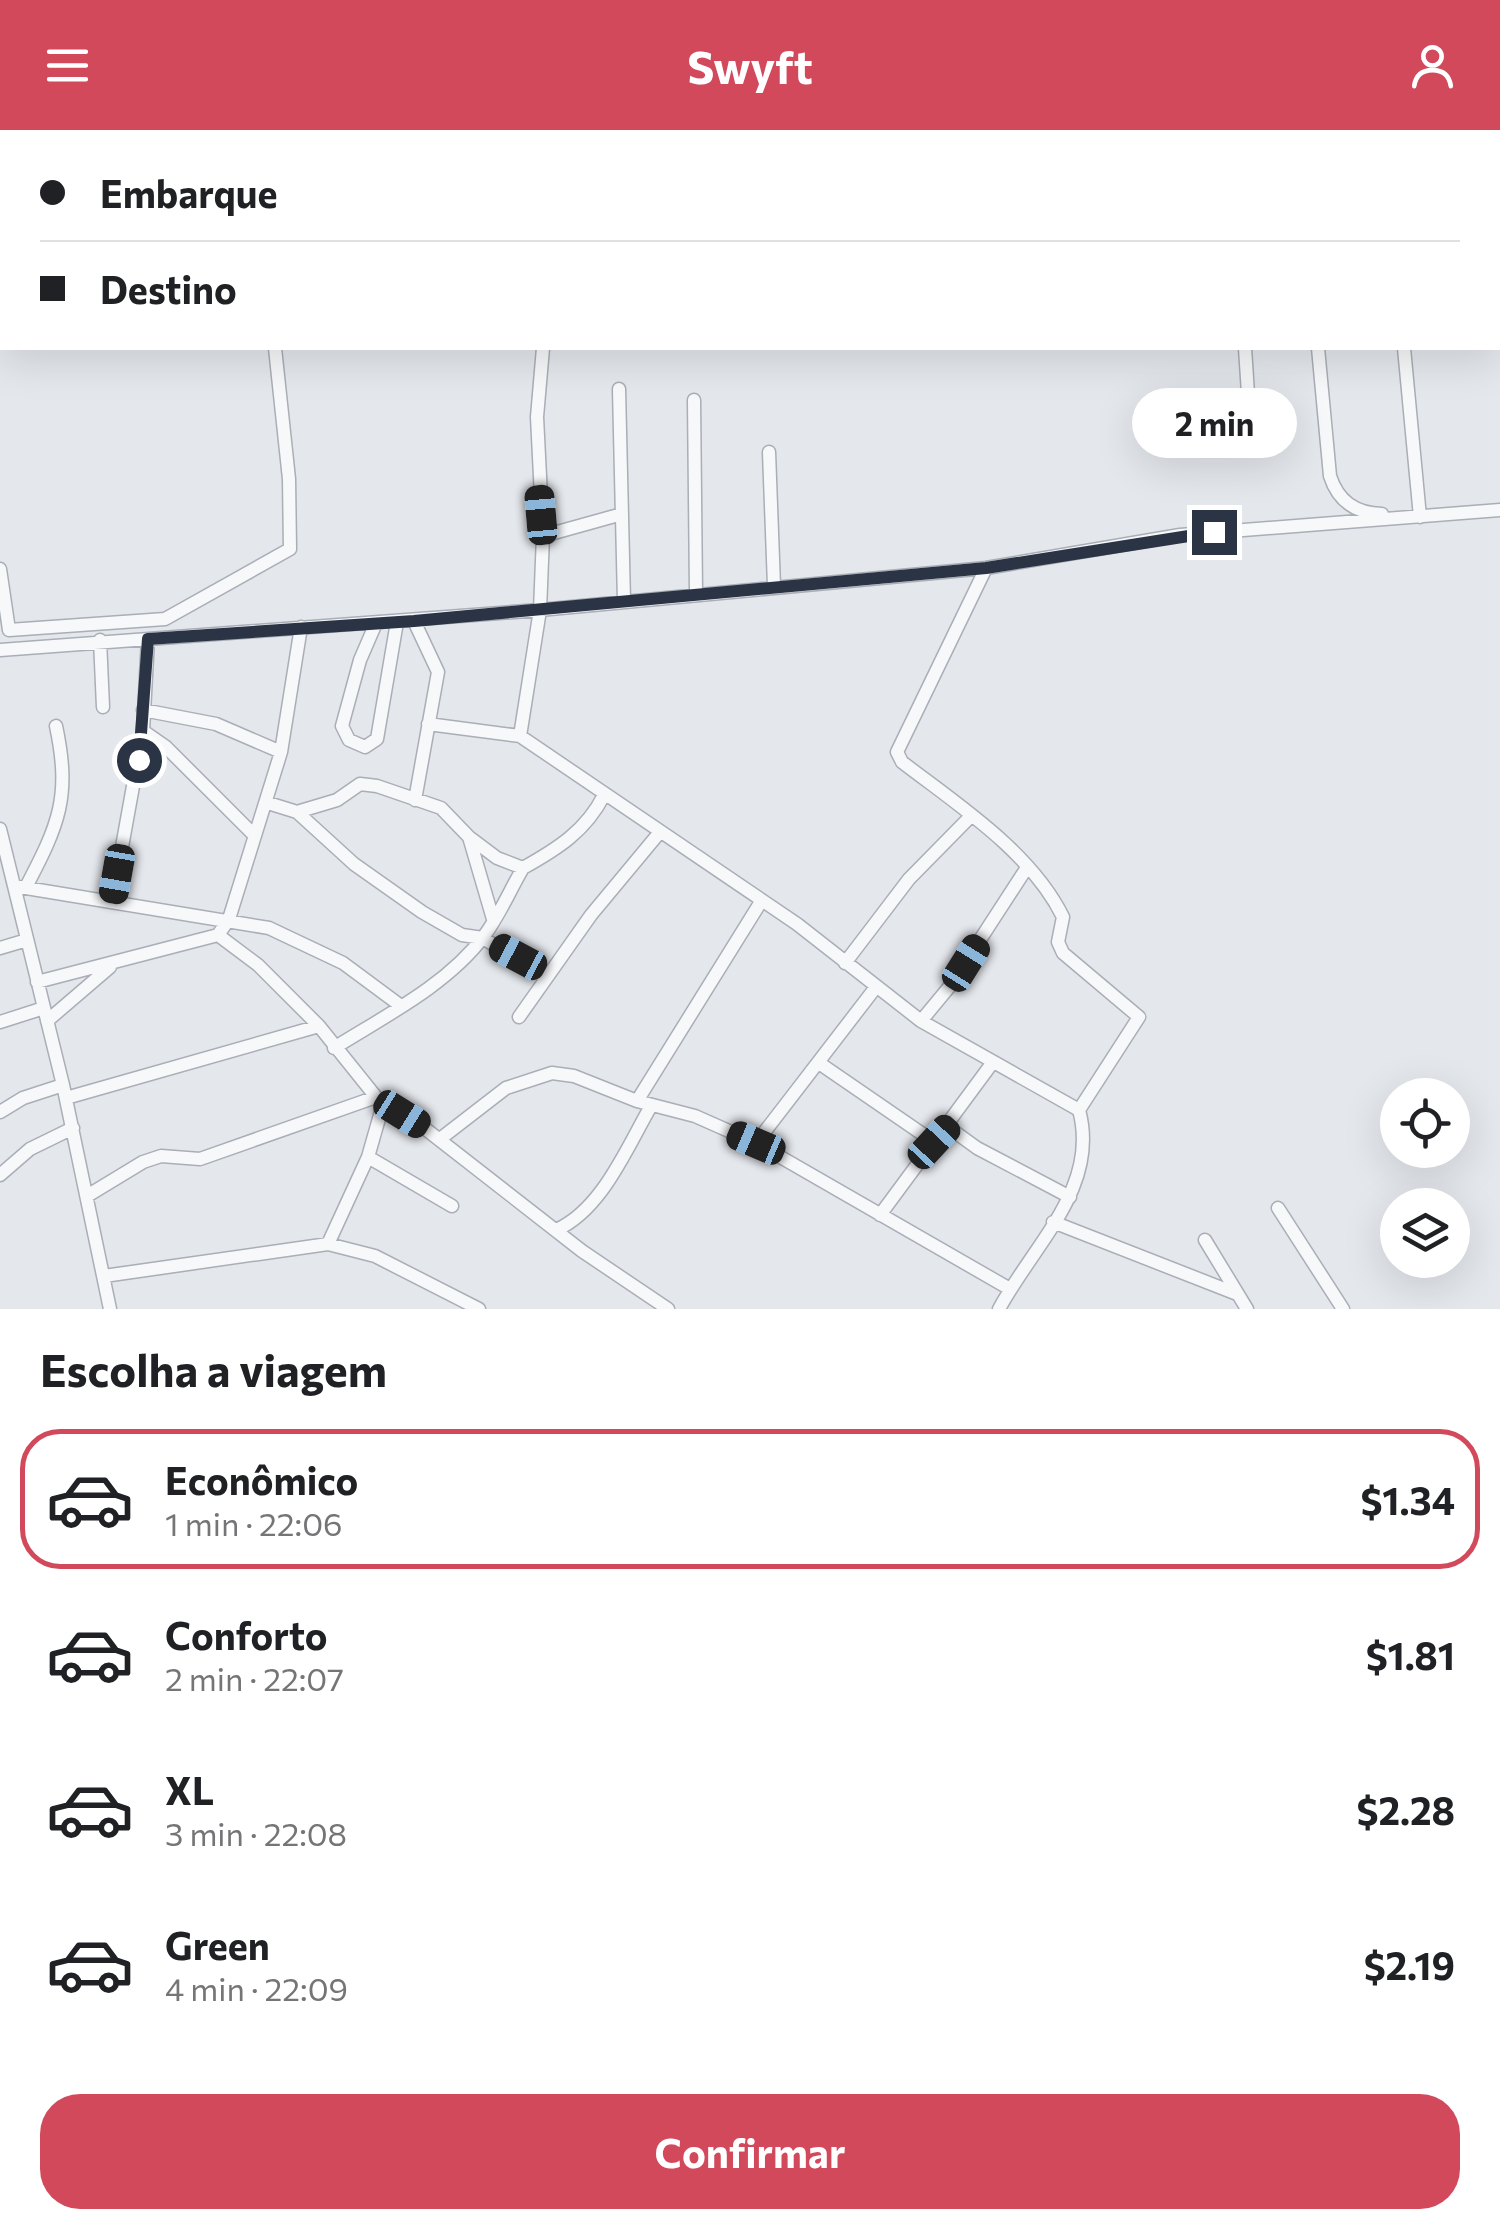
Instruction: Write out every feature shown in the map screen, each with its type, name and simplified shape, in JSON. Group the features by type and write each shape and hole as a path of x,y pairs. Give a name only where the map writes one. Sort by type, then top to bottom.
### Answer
{"street":[{"path":"4,630 165,618 290,549 289,480 275,350"},
{"path":"520,736 540,610 544,536 536,418 543,350"},
{"path":"1246,350 1248,409"},
{"path":"1318,350 1335,493 1362,511 1420,517"},
{"path":"1404,350 1420,517"},
{"path":"619,389 624,602"},
{"path":"694,400 696,592"},
{"path":"769,452 774,586"},
{"path":"0,569 6,649 540,610 696,592 986,568 1180,535 1500,510"},
{"path":"544,536 622,514"},
{"path":"986,568 897,752 902,762 970,816 1026,869 1063,917 1058,942 1063,952 1139,1018 1079,1110 1086,1144 1084,1166 1070,1198 998,1309"},
{"path":"414,621 438,667 415,800"},
{"path":"376,623 342,726 349,740 365,746 377,739 397,622"},
{"path":"37,982 218,936 229,920 268,803 281,752 302,627"},
{"path":"112,902 143,730 148,639"},
{"path":"100,640 103,707"},
{"path":"143,710 216,724 281,752"},
{"path":"428,724 520,736 555,756 604,794 762,900 921,1021 1079,1110"},
{"path":"20,886 63,808 64,762 56,726"},
{"path":"143,730 161,742 255,836"},
{"path":"297,812 337,800 360,784 377,786 441,808 469,837 498,858 523,868"},
{"path":"334,1048 401,1006 483,938 523,868 560,848 589,819 604,794"},
{"path":"268,803 297,812 354,864 422,912 462,935 483,938 546,978"},
{"path":"845,962 909,879 970,816"},
{"path":"0,829 20,886 27,940 110,1309"},
{"path":"518,1016 660,832"},
{"path":"469,837 493,919"},
{"path":"921,1021 958,974 1026,869"},
{"path":"20,886 229,920 310,944 401,1006"},
{"path":"636,1101 762,900"},
{"path":"218,936 258,965 319,1026 380,1099 440,1139 556,1230 668,1309"},
{"path":"0,948 27,940"},
{"path":"0,1022 46,1014 112,966"},
{"path":"756,1143 876,987"},
{"path":"0,1112 64,1091 319,1026"},
{"path":"880,1215 993,1062"},
{"path":"819,1063 934,1142"},
{"path":"440,1139 506,1088 552,1072 600,1085 651,1106 694,1116 756,1143 1010,1289"},
{"path":"328,1244 368,1158 380,1099"},
{"path":"87,1196 142,1162 161,1156 200,1159 380,1099"},
{"path":"556,1230 574,1222 594,1198 651,1106"},
{"path":"948,1127 977,1148 1070,1198"},
{"path":"0,1175 30,1150 72,1128"},
{"path":"368,1158 452,1206"},
{"path":"1278,1208 1343,1309"},
{"path":"1052,1222 1238,1294"},
{"path":"1205,1240 1246,1309"},
{"path":"104,1276 328,1244 375,1256 478,1309"}],"route":[{"path":"139,760 148,639 414,621 986,568 1214,532"}]}
